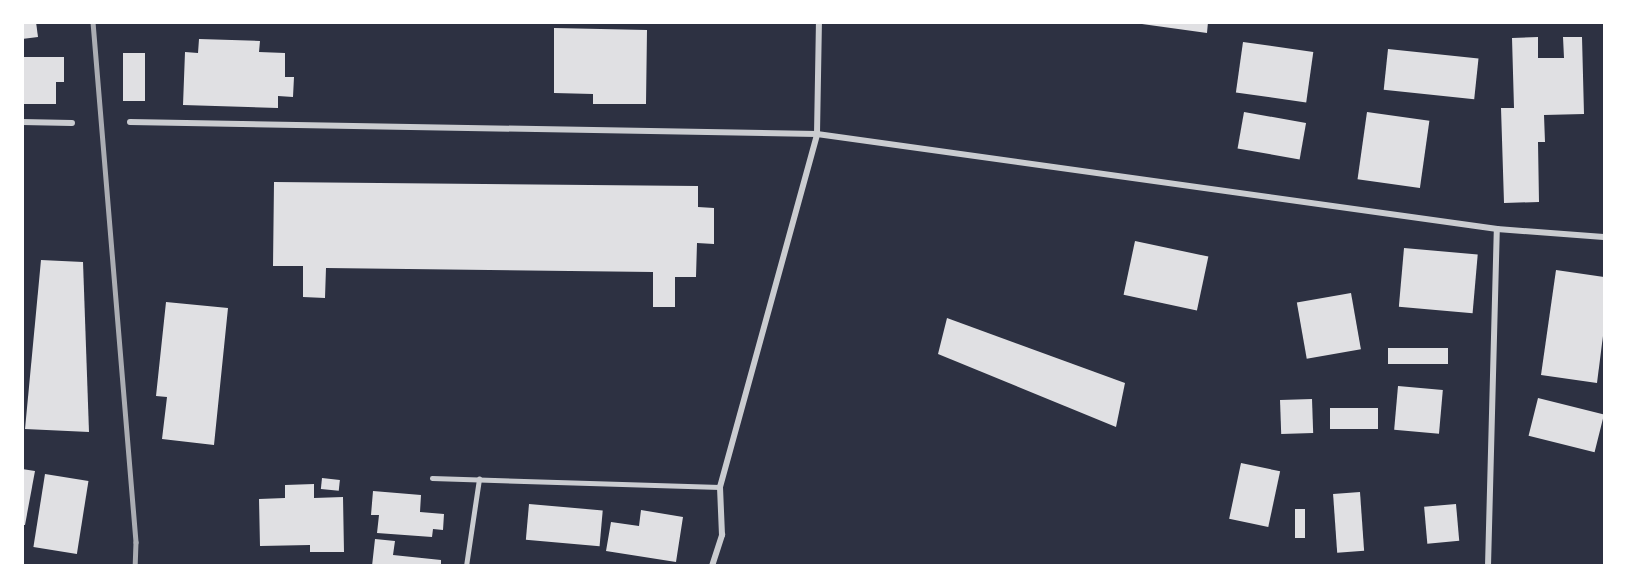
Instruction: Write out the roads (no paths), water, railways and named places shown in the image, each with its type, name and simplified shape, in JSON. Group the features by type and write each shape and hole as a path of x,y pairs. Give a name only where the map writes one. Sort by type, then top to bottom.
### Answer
{"street":[{"path":"712,566 722,535 720,487 817,134 819,22"},
{"path":"22,122 72,123"},
{"path":"130,122 817,134 1497,229 1605,237"},
{"path":"1488,566 1497,229"}],"lane":[{"path":"432,478 720,487"},
{"path":"466,566 479,479"}],"railway":[{"path":"93,22 136,542 135,566"}]}
